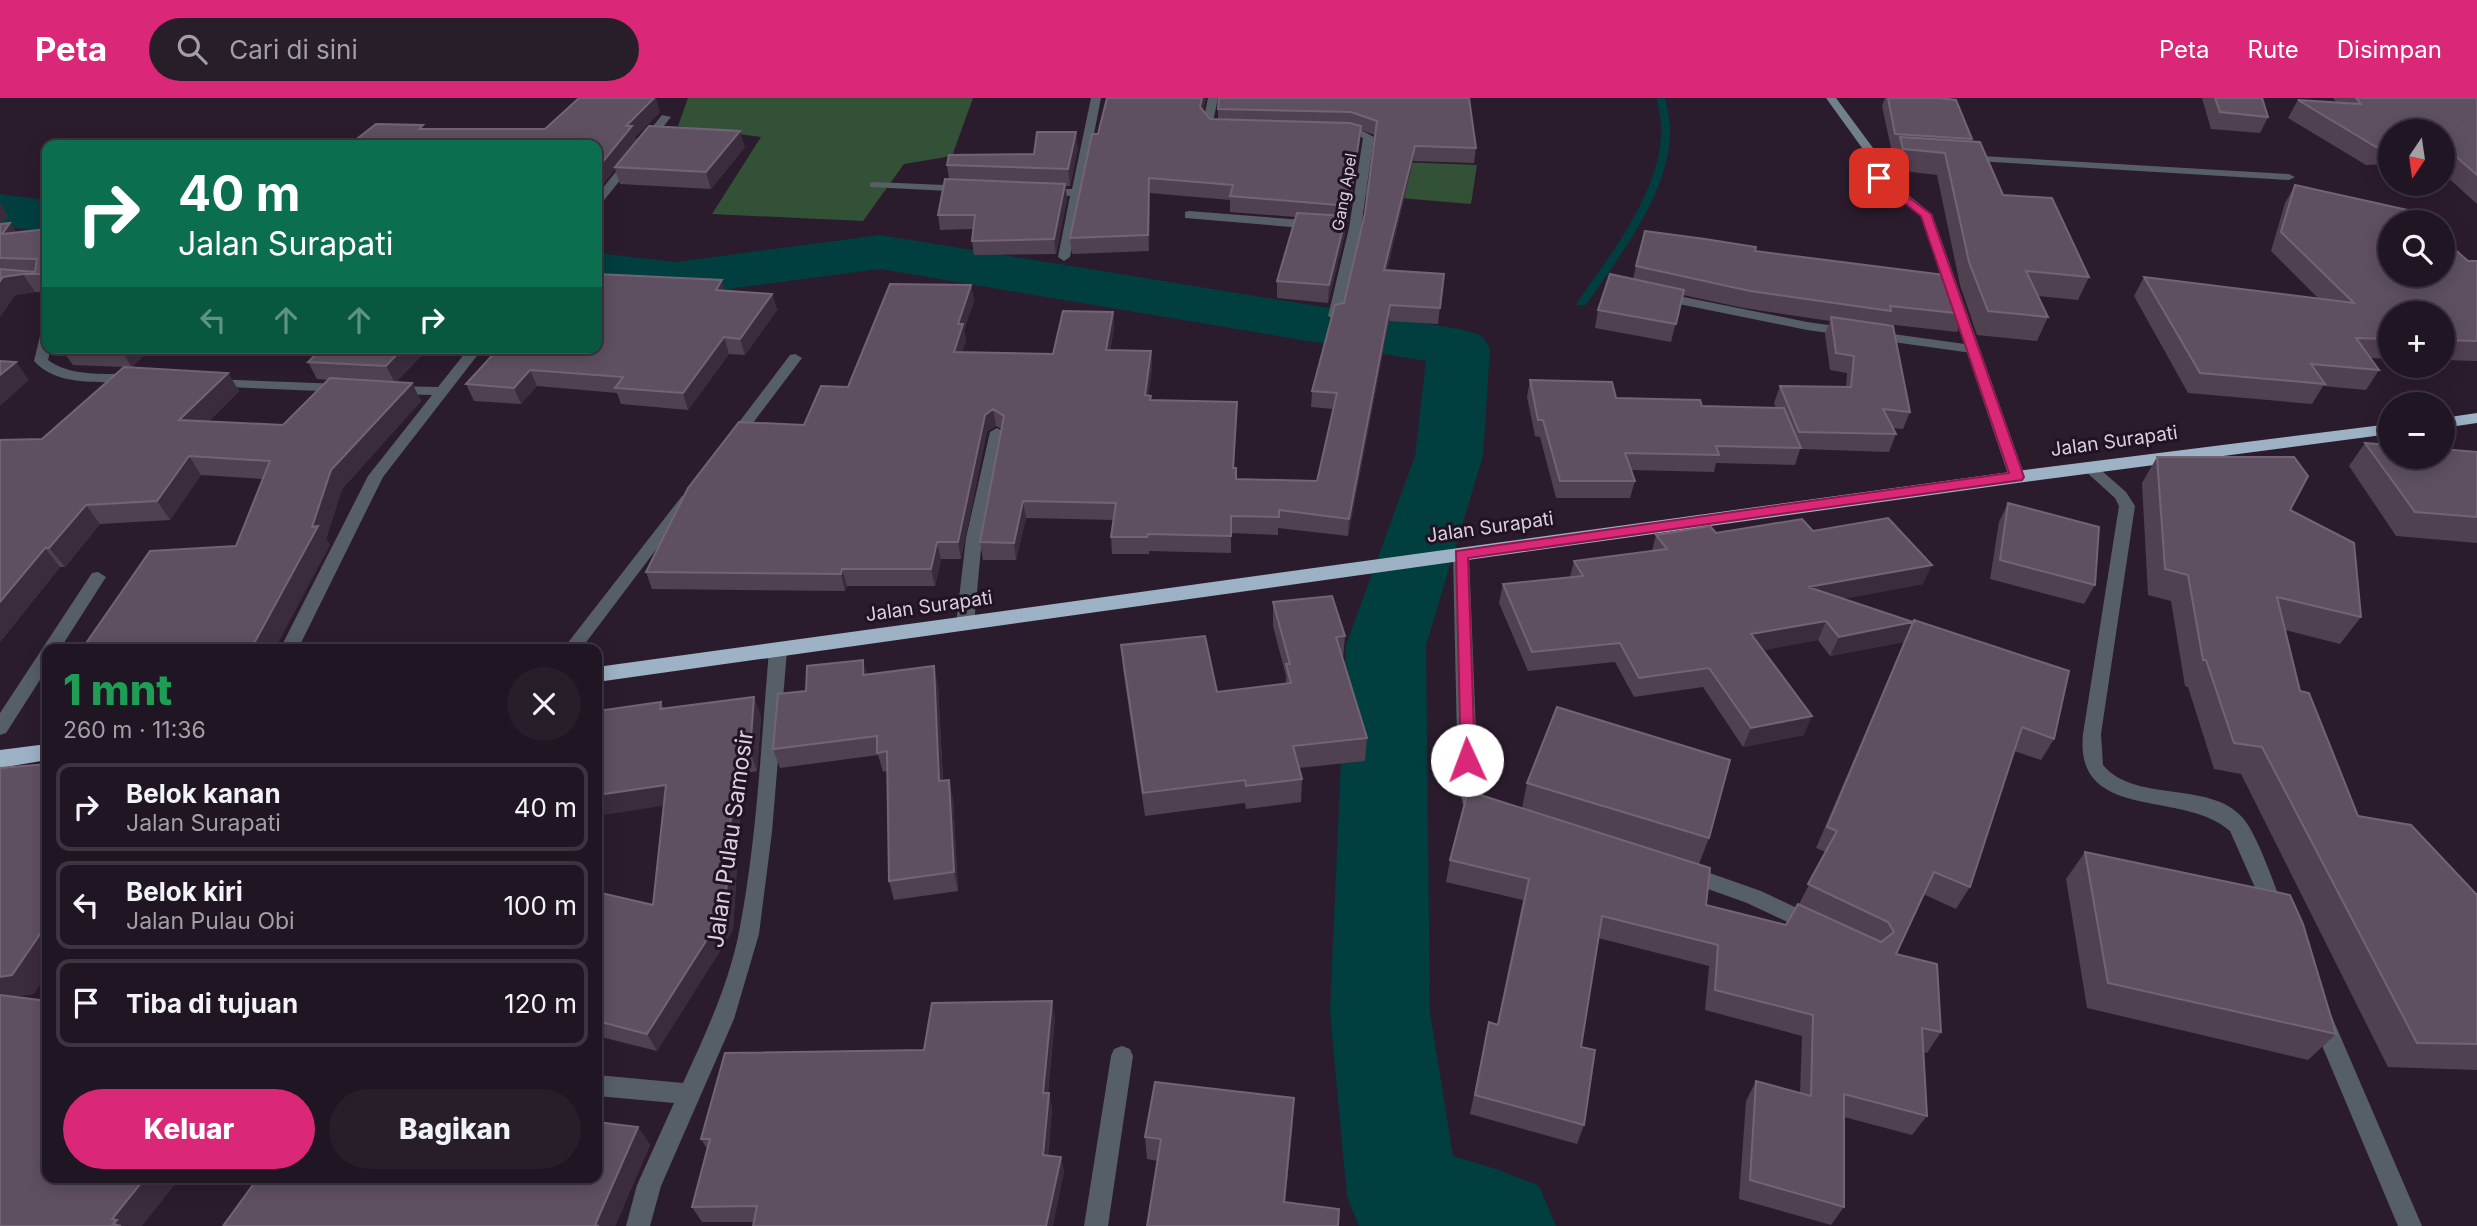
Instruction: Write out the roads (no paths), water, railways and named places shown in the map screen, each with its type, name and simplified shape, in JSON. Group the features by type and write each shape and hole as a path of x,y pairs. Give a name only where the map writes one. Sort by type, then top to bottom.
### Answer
{"highway":[{"path":"2455,421 2477,418"},
{"name":"Jalan Surapati","path":"602,674 2017,477 2378,431"},
{"path":"0,759 42,753"}],"street":[{"path":"1064,257 1096,98"},
{"path":"1213,98 1208,122 1214,129 1236,131"},
{"path":"1831,98 1870,152 1884,183 1926,214 2017,477"},
{"path":"602,189 666,117"},
{"name":"Gang Apel","path":"1318,132 1359,132 1369,136 1354,228 1335,316"},
{"path":"1870,152 1926,156"},
{"path":"1954,157 2289,177"},
{"path":"874,185 982,189"},
{"path":"1035,192 1076,193"},
{"path":"1189,215 1327,226"},
{"path":"1341,227 1354,228"},
{"path":"1643,293 1795,324 1972,349"},
{"path":"43,354 41,361 50,369 63,373 154,380"},
{"path":"292,644 376,477 471,354"},
{"path":"721,455 795,358"},
{"path":"193,383 441,391"},
{"path":"965,624 974,538 997,432"},
{"path":"2090,467 2121,495 2127,506 2103,647 2092,745 2093,764 2106,781 2124,789 2215,810 2231,818 2238,826 2285,933"},
{"path":"576,644 696,488"},
{"path":"1461,554 1470,799 1478,808 1502,815"},
{"path":"54,644 98,577"},
{"name":"Jalan Pulau Samosir","path":"638,1226 649,1185 723,1019 749,934 762,832 778,650"},
{"path":"0,728 42,663"},
{"path":"1670,866 1754,897 1830,933"},
{"path":"2312,996 2410,1226"},
{"path":"1096,1226 1122,1056"},
{"path":"602,1085 689,1094"}],"waterway":[{"path":"1582,303 1629,232 1655,179 1663,152 1665,125 1661,98"},
{"path":"0,210 42,215"},
{"path":"602,271 676,279 880,252 1459,348 1449,456 1386,645 1380,1012 1403,1197 1499,1226"}]}
